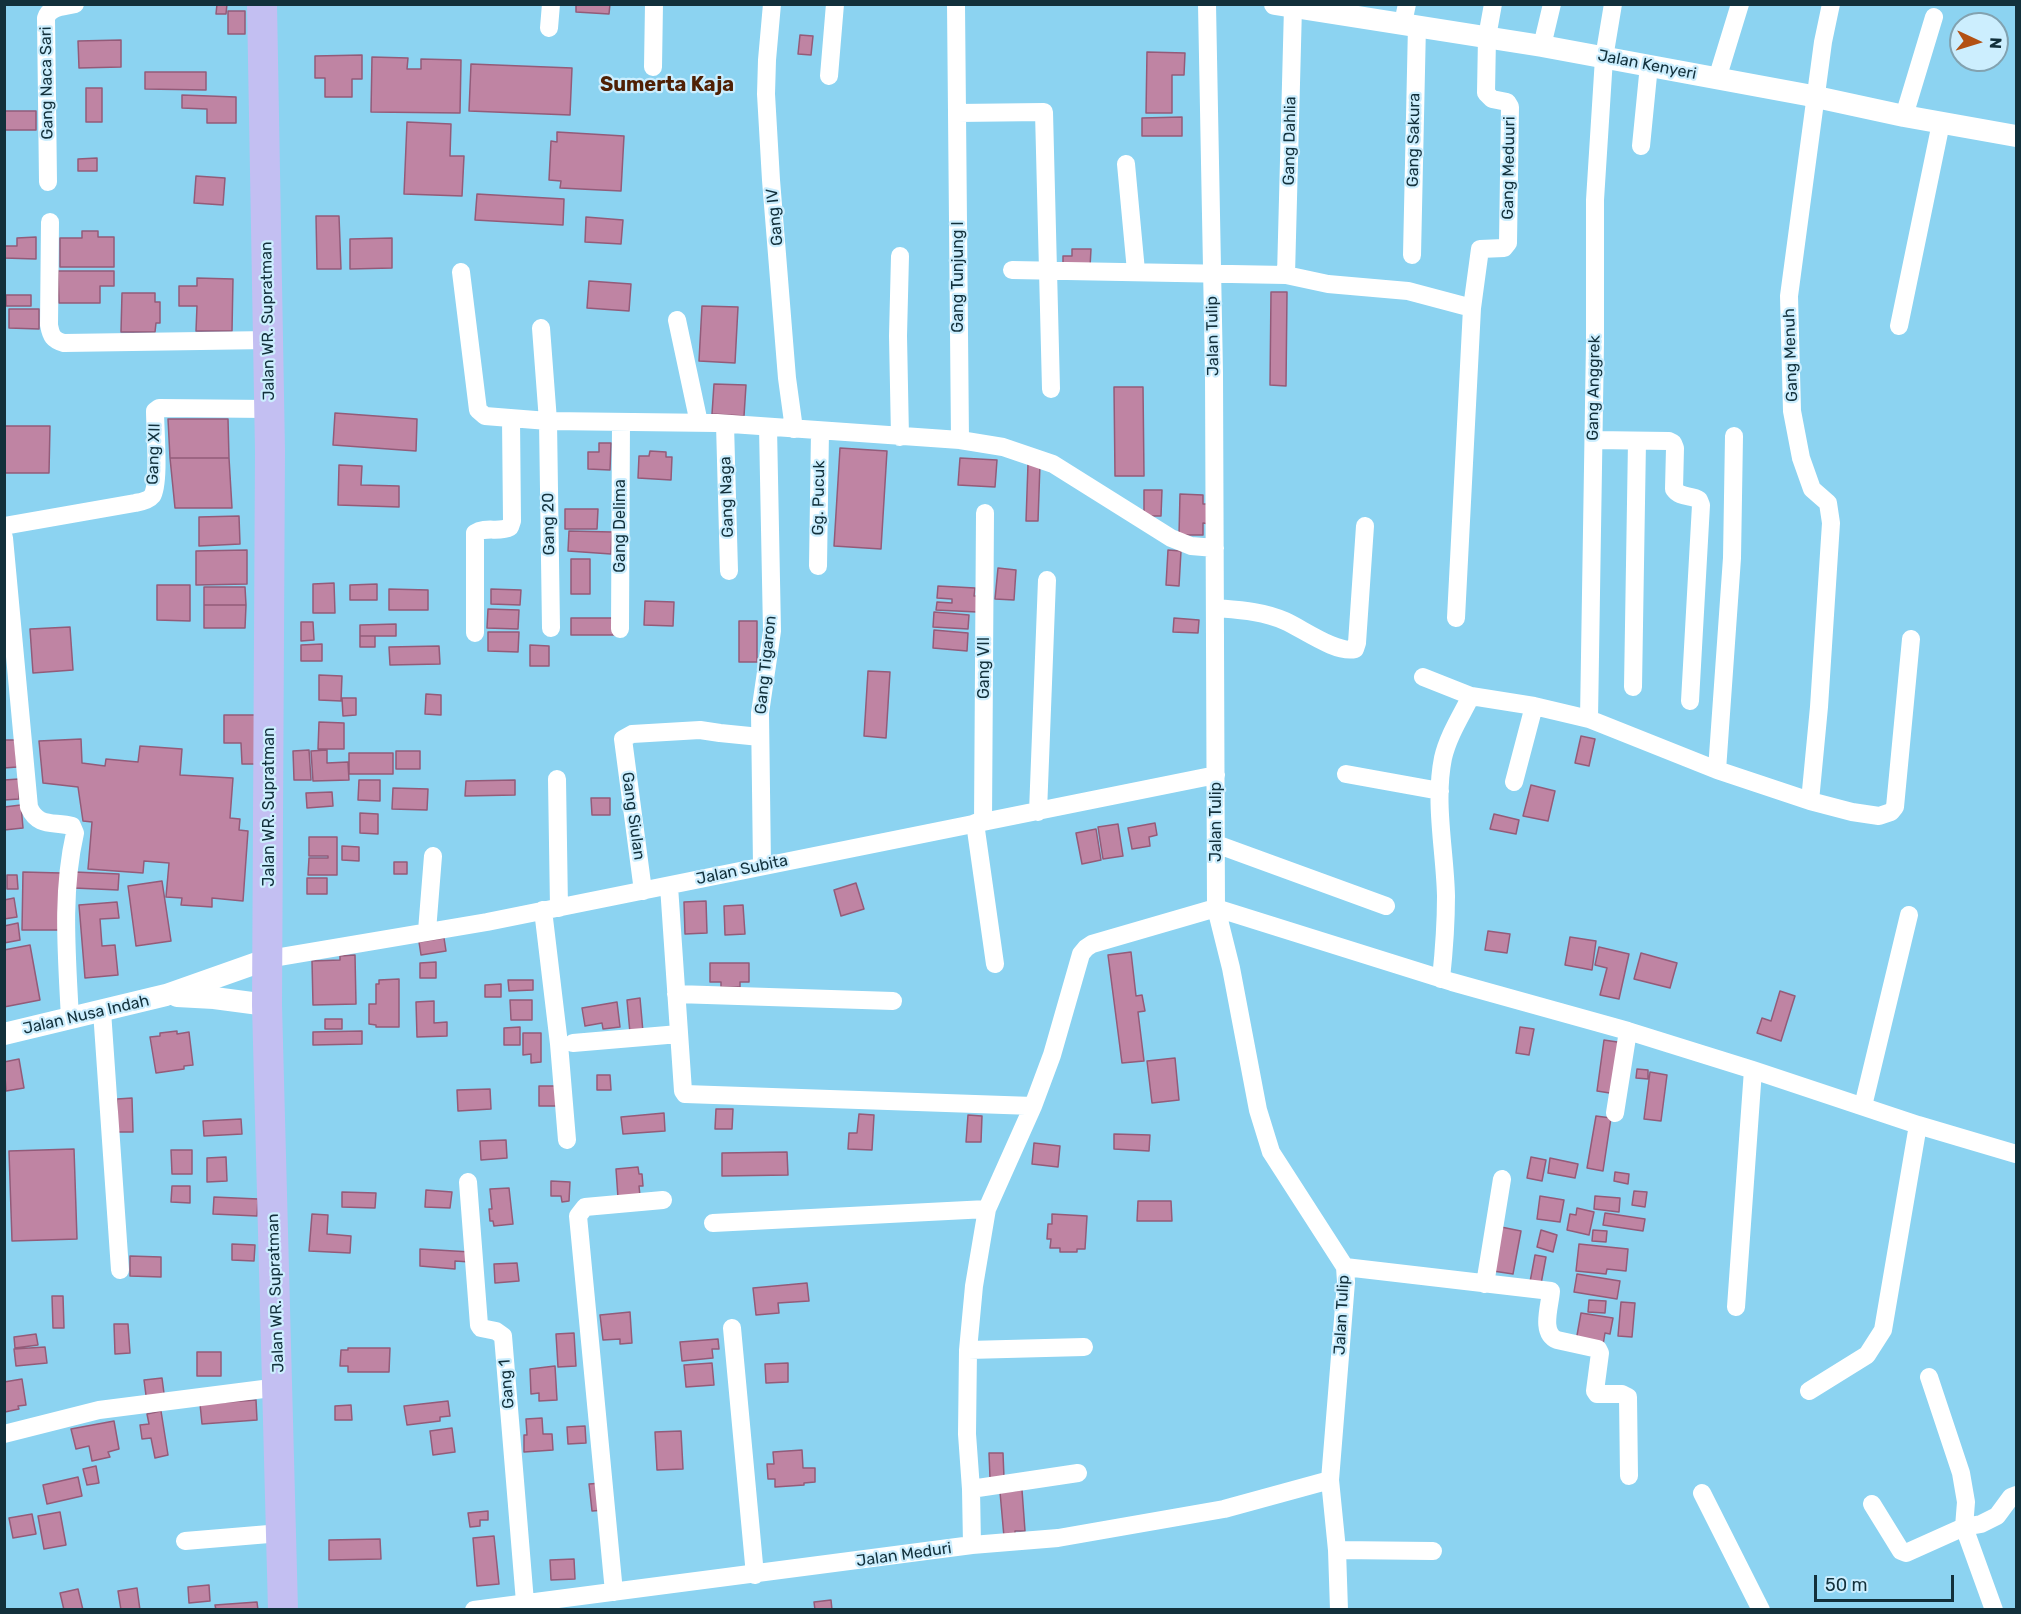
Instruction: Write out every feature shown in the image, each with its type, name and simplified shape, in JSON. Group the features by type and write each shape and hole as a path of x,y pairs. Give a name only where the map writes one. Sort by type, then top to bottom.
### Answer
{"main road":[{"name":"Jalan WR. Supratman","path":"262,4 269,340 267,1005 284,1610"}],"street":[{"name":"Gang Naca Sari","path":"48,182 46,18 48,12 53,8 75,4"},
{"path":"549,28 551,4"},
{"path":"653,67 654,4"},
{"name":"Gang IV","path":"772,4 766,94 787,378 794,429"},
{"path":"829,76 835,4"},
{"name":"Gang Tunjung I","path":"956,4 960,440"},
{"name":"Jalan Tulip","path":"1208,4 1215,548 1216,908 1231,968 1258,1110 1271,1152 1345,1267 1346,1282 1330,1480 1337,1550 1339,1610"},
{"path":"1487,37 1492,4"},
{"path":"1542,46 1552,4"},
{"name":"Gang Anggrek","path":"1588,719 1596,200 1604,58 1613,4"},
{"path":"1717,79 1740,4"},
{"name":"Gang Menuh","path":"1810,801 1827,604 1831,522 1828,503 1812,489 1801,458 1792,411 1789,296 1823,42 1831,4"},
{"name":"Jalan Kenyeri","path":"1284,6 1409,18 1487,37 1649,65 2016,136"},
{"name":"Gang Dahlia","path":"1284,6 1286,274"},
{"name":"Gang Sakura","path":"1409,18 1412,255"},
{"path":"1904,116 1934,18"},
{"name":"Gang Meduuri","path":"1472,308 1480,249 1504,248 1508,243 1509,107 1507,102 1492,99 1486,93 1487,37"},
{"path":"1641,146 1649,65"},
{"path":"957,113 1044,112 1051,389"},
{"path":"1899,326 1941,123"},
{"path":"1126,164 1136,271"},
{"path":"50,222 49,325 51,335 57,341 64,344 269,340"},
{"path":"900,255 898,326 900,437"},
{"path":"1012,270 1286,274 1328,284 1408,291 1472,308 1456,618"},
{"path":"461,272 478,410 481,414 511,419 548,421 725,424 960,440 1003,447 1053,464 1171,538 1191,546 1215,548"},
{"path":"677,320 699,423"},
{"name":"Gang 20","path":"541,328 548,421 551,628"},
{"name":"Gang XII","path":"4,526 148,499 152,495 156,481 155,411 159,408 269,409"},
{"path":"475,633 475,533 481,530 504,530 510,526 512,521 511,419"},
{"name":"Gang Delima","path":"620,629 621,422"},
{"name":"Gang Naga","path":"725,424 729,571"},
{"name":"Gang Tigaron","path":"762,866 761,701 772,631 768,427"},
{"name":"Gg. Pucuk","path":"818,566 820,431"},
{"path":"1717,770 1732,558 1734,436"},
{"path":"1594,440 1669,441 1673,443 1675,448 1674,489 1682,496 1696,498 1701,504 1690,700"},
{"path":"1633,687 1637,441"},
{"name":"Gang VII","path":"985,513 979,822 995,964"},
{"path":"1215,608 1257,612 1284,620 1334,646 1349,651 1355,649 1365,526"},
{"path":"4,538 30,807 33,815 40,821 72,826 75,833 65,909 70,1019"},
{"path":"1038,812 1047,580"},
{"path":"1423,677 1471,696 1534,706 1588,719 1717,770 1810,801 1852,812 1879,816 1891,813 1895,807 1911,639"},
{"path":"1441,979 1446,896 1440,791 1443,759 1448,743 1471,696"},
{"path":"1514,782 1534,706"},
{"name":"Gang Siulan","path":"643,891 622,742 626,735 700,729 760,737"},
{"path":"1346,774 1440,791"},
{"name":"Jalan Subita","path":"268,959 487,922 1216,775"},
{"path":"557,779 551,909 567,1140"},
{"path":"1216,844 1386,906"},
{"path":"427,931 433,856"},
{"path":"669,886 683,1091 688,1095 1033,1106"},
{"path":"972,1545 967,1434 968,1350 974,1286 987,1209 1033,1106 1052,1055 1081,954 1092,944 1216,908 1441,979 1628,1031 1918,1125 2016,1154"},
{"path":"1863,1106 1910,915"},
{"name":"Jalan Nusa Indah","path":"4,1034 166,995 268,959"},
{"path":"676,994 893,1001"},
{"name":"Jalan Nusa Indah","path":"166,995 267,1005"},
{"path":"102,1011 120,1270"},
{"path":"1615,1113 1628,1031"},
{"path":"573,1043 679,1034"},
{"path":"1736,1307 1753,1070"},
{"path":"1809,1391 1867,1355 1883,1330 1918,1125"},
{"path":"1485,1284 1502,1179"},
{"name":"Gang 1","path":"468,1182 479,1325 481,1328 499,1332 503,1336 525,1602"},
{"path":"614,1592 578,1216 585,1207 663,1200"},
{"path":"713,1223 987,1209"},
{"path":"1345,1267 1551,1291 1548,1333 1557,1340 1598,1349 1600,1353 1597,1394 1622,1394 1628,1397 1629,1476"},
{"path":"732,1328 755,1575"},
{"path":"968,1350 1084,1347"},
{"path":"1929,1377 1961,1473 1966,1502 1964,1527 1994,1610"},
{"path":"4,1434 99,1410 279,1387"},
{"path":"971,1489 1078,1473"},
{"name":"Jalan Meduri","path":"474,1610 972,1545 1058,1538 1224,1509 1330,1480"},
{"path":"1702,1493 1761,1610"},
{"path":"1872,1504 1904,1553 1964,1527 1981,1524 1997,1516 2011,1497 2016,1495"},
{"path":"185,1541 281,1533"},
{"path":"1337,1550 1433,1551"}],"building":[{"path":"217,4 227,4 226,14 216,14"},
{"path":"576,4 610,4 609,14 576,12"},
{"path":"228,11 245,11 245,34 228,34"},
{"path":"800,35 813,36 811,55 798,54"},
{"path":"121,40 121,67 79,68 78,41"},
{"path":"1147,52 1185,53 1184,75 1172,75 1172,113 1146,113"},
{"path":"362,55 362,79 352,79 352,97 325,97 325,78 315,78 315,56"},
{"path":"372,57 408,58 407,69 421,69 421,59 461,60 460,113 371,112"},
{"path":"471,64 572,68 570,115 469,111"},
{"path":"145,72 206,72 206,90 145,89"},
{"path":"86,88 102,88 102,122 86,122"},
{"path":"182,95 236,97 236,123 207,123 207,109 182,108"},
{"path":"4,111 36,111 36,130 4,130"},
{"path":"1182,117 1182,136 1142,136 1142,118"},
{"path":"407,122 451,124 450,156 464,156 462,196 404,194"},
{"path":"557,132 624,136 621,191 560,188 561,181 549,180 551,141 557,142"},
{"path":"97,158 97,171 78,171 78,159"},
{"path":"196,176 225,178 223,205 194,203"},
{"path":"477,194 564,199 563,225 475,220"},
{"path":"316,216 339,216 341,269 317,269"},
{"path":"586,217 623,220 621,244 585,242"},
{"path":"82,231 98,231 98,237 114,237 114,267 60,267 60,238 82,238"},
{"path":"36,237 36,259 4,258 4,246 17,246 17,238"},
{"path":"392,238 392,268 350,269 350,239"},
{"path":"1072,249 1091,249 1090,267 1063,266 1063,256 1072,256"},
{"path":"58,271 114,271 114,286 100,286 100,303 59,303"},
{"path":"197,278 233,279 232,331 196,331 197,306 179,306 179,286 197,286"},
{"path":"589,281 631,284 629,311 587,308"},
{"path":"1271,292 1287,292 1286,386 1270,385"},
{"path":"122,293 155,293 155,302 160,302 160,323 156,323 155,332 121,332"},
{"path":"6,295 31,295 31,306 6,306"},
{"path":"702,306 738,307 735,363 699,361"},
{"path":"9,309 39,309 39,329 9,328"},
{"path":"714,384 746,385 744,416 712,414"},
{"path":"1114,387 1143,387 1144,476 1115,476"},
{"path":"335,413 417,419 416,451 333,445"},
{"path":"168,419 228,419 229,458 170,458"},
{"path":"4,426 50,426 49,473 4,473"},
{"path":"599,443 611,443 610,470 588,469 588,452 599,452"},
{"path":"840,448 887,451 881,549 834,546"},
{"path":"650,451 666,452 666,457 672,457 671,480 638,478 639,456 649,456"},
{"path":"170,458 229,458 232,508 175,508"},
{"path":"960,458 997,460 995,487 958,485"},
{"path":"1028,464 1040,464 1038,521 1026,521"},
{"path":"339,465 362,466 361,485 399,486 399,507 338,505"},
{"path":"1144,490 1162,490 1161,516 1144,516"},
{"path":"1180,494 1203,495 1203,504 1209,504 1209,524 1203,523 1203,535 1179,535"},
{"path":"565,509 598,509 597,529 565,529"},
{"path":"239,516 240,544 199,546 199,517"},
{"path":"569,531 612,532 611,554 568,551"},
{"path":"247,550 247,584 196,585 196,551"},
{"path":"1168,550 1181,551 1179,586 1166,585"},
{"path":"571,559 590,559 590,594 571,594"},
{"path":"998,568 1016,570 1014,600 995,599"},
{"path":"334,583 335,613 313,613 313,584"},
{"path":"377,584 377,600 350,600 350,585"},
{"path":"157,585 190,585 190,621 157,620"},
{"path":"938,586 975,588 974,596 978,596 977,612 936,610 937,602 952,603 952,599 937,598"},
{"path":"204,587 245,587 246,605 204,605"},
{"path":"389,589 428,590 428,610 389,610"},
{"path":"491,589 521,590 520,605 491,604"},
{"path":"645,601 674,602 673,626 644,625"},
{"path":"204,605 246,605 245,628 204,628"},
{"path":"488,609 519,610 518,629 487,628"},
{"path":"934,612 969,615 968,629 933,627"},
{"path":"571,618 615,618 615,635 571,635"},
{"path":"1174,618 1199,620 1198,633 1173,632"},
{"path":"739,621 757,621 757,662 739,662"},
{"path":"301,622 313,622 314,640 301,641"},
{"path":"396,624 396,636 360,636 360,625"},
{"path":"70,627 73,670 33,673 30,629"},
{"path":"934,630 968,633 967,651 933,648"},
{"path":"488,632 519,632 518,652 488,651"},
{"path":"360,636 375,636 375,647 360,647"},
{"path":"322,644 322,661 301,661 301,645"},
{"path":"530,645 549,646 549,666 530,666"},
{"path":"439,646 440,664 390,665 389,647"},
{"path":"868,671 890,672 886,738 864,736"},
{"path":"319,675 342,676 341,701 319,700"},
{"path":"426,694 441,695 441,715 425,714"},
{"path":"342,698 356,698 356,715 343,716"},
{"path":"224,715 255,715 256,764 242,764 241,743 224,743"},
{"path":"319,722 344,723 344,749 318,749"},
{"path":"1581,736 1595,739 1589,766 1575,763"},
{"path":"81,739 82,763 105,766 106,759 138,762 140,746 182,749 180,775 233,778 230,818 240,819 239,830 248,831 243,901 212,898 212,907 181,905 182,898 166,897 169,863 144,861 143,873 88,869 92,822 83,821 78,787 43,783 39,741"},
{"path":"4,740 15,740 17,767 4,768"},
{"path":"309,750 311,780 294,780 293,751"},
{"path":"327,750 327,763 348,762 349,780 313,781 311,751"},
{"path":"396,751 420,751 420,769 396,769"},
{"path":"349,753 393,753 393,774 349,774"},
{"path":"19,779 19,799 4,800 4,780"},
{"path":"359,780 380,780 380,801 358,800"},
{"path":"515,780 515,795 465,796 466,781"},
{"path":"1531,785 1555,791 1548,821 1523,816"},
{"path":"393,788 428,789 427,810 392,809"},
{"path":"332,792 333,806 307,808 306,793"},
{"path":"591,798 610,798 610,815 592,815"},
{"path":"21,805 23,828 4,830 4,807"},
{"path":"360,813 378,814 378,834 360,833"},
{"path":"1494,814 1519,820 1516,834 1490,829"},
{"path":"1155,823 1157,835 1149,837 1150,846 1132,849 1128,828"},
{"path":"1118,824 1123,856 1103,859 1098,827"},
{"path":"1096,829 1101,860 1082,864 1076,833"},
{"path":"309,837 337,837 337,875 308,875 309,858 328,858 328,856 309,856"},
{"path":"342,846 359,847 359,861 342,860"},
{"path":"394,862 407,862 407,874 394,874"},
{"path":"23,872 61,873 60,930 22,930"},
{"path":"75,872 119,874 118,890 74,888"},
{"path":"7,875 17,875 18,889 7,889"},
{"path":"307,878 327,878 327,894 307,894"},
{"path":"162,881 171,941 136,946 128,886"},
{"path":"856,883 864,909 841,916 834,890"},
{"path":"14,898 17,917 4,919 4,900"},
{"path":"706,901 707,933 685,934 684,902"},
{"path":"117,902 119,918 100,919 102,946 115,945 118,975 85,978 79,905"},
{"path":"743,905 745,934 725,935 724,906"},
{"path":"18,923 20,940 4,943 4,926"},
{"path":"1488,931 1510,934 1507,953 1485,950"},
{"path":"1570,937 1596,941 1592,970 1565,965"},
{"path":"444,938 446,951 421,955 419,942"},
{"path":"30,945 40,1000 4,1007 4,950"},
{"path":"1599,947 1629,954 1619,999 1600,995 1607,968 1595,965"},
{"path":"1131,952 1136,996 1142,995 1145,1011 1138,1012 1144,1061 1122,1063 1108,955"},
{"path":"1641,953 1677,963 1670,988 1634,979"},
{"path":"355,955 356,1004 313,1005 312,961 340,960 340,956"},
{"path":"436,962 436,978 420,978 420,963"},
{"path":"710,963 749,963 749,982 740,982 740,987 721,987 721,982 710,982"},
{"path":"399,979 399,1027 376,1027 376,1025 369,1024 369,1004 376,1004 376,984 379,984 379,980"},
{"path":"508,980 533,980 533,990 509,991"},
{"path":"501,984 501,997 485,997 485,985"},
{"path":"1780,991 1795,996 1781,1041 1757,1033 1762,1018 1771,1021"},
{"path":"640,998 643,1032 630,1033 627,1000"},
{"path":"510,1000 532,1000 532,1020 511,1020"},
{"path":"434,1001 434,1023 447,1022 447,1036 417,1037 416,1002"},
{"path":"617,1002 620,1027 603,1029 602,1023 585,1026 582,1008"},
{"path":"325,1019 342,1019 342,1029 325,1029"},
{"path":"520,1027 520,1045 504,1045 504,1028"},
{"path":"1520,1027 1534,1029 1529,1055 1516,1053"},
{"path":"177,1031 177,1034 189,1032 193,1065 184,1066 184,1069 156,1073 150,1037"},
{"path":"362,1031 362,1044 313,1045 313,1032"},
{"path":"523,1033 541,1033 541,1062 531,1063 531,1054 523,1055"},
{"path":"1604,1040 1624,1043 1616,1094 1597,1091"},
{"path":"1175,1058 1179,1100 1152,1103 1147,1061"},
{"path":"19,1059 24,1088 6,1091 4,1062"},
{"path":"1637,1069 1648,1070 1648,1079 1636,1078"},
{"path":"1650,1072 1667,1075 1661,1121 1644,1119"},
{"path":"597,1075 610,1075 611,1090 597,1090"},
{"path":"539,1086 560,1086 560,1106 539,1106"},
{"path":"490,1089 491,1109 458,1111 457,1090"},
{"path":"132,1098 133,1132 117,1132 117,1099"},
{"path":"716,1109 733,1109 732,1129 715,1129"},
{"path":"664,1113 665,1131 623,1134 621,1117"},
{"path":"859,1114 874,1115 872,1150 848,1149 849,1133 857,1133"},
{"path":"968,1115 982,1116 981,1142 966,1142"},
{"path":"1596,1116 1611,1118 1603,1171 1587,1168"},
{"path":"241,1119 242,1134 204,1136 203,1121"},
{"path":"1114,1134 1150,1135 1149,1151 1114,1149"},
{"path":"506,1140 507,1158 481,1160 480,1141"},
{"path":"1034,1143 1060,1146 1058,1167 1032,1164"},
{"path":"74,1149 77,1239 12,1241 9,1151"},
{"path":"171,1150 192,1150 192,1174 172,1174"},
{"path":"787,1152 788,1175 722,1176 722,1153"},
{"path":"226,1157 227,1181 207,1182 207,1158"},
{"path":"1531,1157 1546,1160 1542,1181 1527,1178"},
{"path":"1550,1158 1578,1164 1575,1178 1548,1173"},
{"path":"638,1167 639,1174 642,1174 643,1186 639,1186 640,1196 618,1198 616,1169"},
{"path":"1615,1172 1629,1174 1628,1184 1614,1181"},
{"path":"551,1181 570,1182 569,1201 562,1202 561,1196 551,1196"},
{"path":"172,1186 190,1186 190,1203 171,1202"},
{"path":"509,1188 513,1224 494,1226 493,1221 490,1221 489,1209 492,1209 490,1189"},
{"path":"426,1190 452,1192 450,1208 425,1207"},
{"path":"1634,1191 1647,1192 1645,1207 1632,1205"},
{"path":"342,1192 376,1193 375,1208 342,1207"},
{"path":"1540,1196 1564,1200 1560,1222 1537,1219"},
{"path":"1595,1196 1620,1198 1619,1212 1594,1209"},
{"path":"214,1197 258,1199 257,1216 213,1214"},
{"path":"1138,1201 1171,1201 1172,1221 1137,1221"},
{"path":"1577,1208 1594,1212 1589,1235 1567,1230 1570,1214 1576,1215"},
{"path":"1605,1213 1645,1219 1643,1231 1603,1225"},
{"path":"312,1214 328,1215 327,1234 351,1236 350,1253 309,1251"},
{"path":"1052,1214 1087,1216 1085,1249 1077,1249 1077,1252 1060,1252 1060,1248 1050,1248 1051,1239 1047,1239 1048,1224 1052,1224"},
{"path":"1501,1227 1521,1231 1513,1274 1493,1271"},
{"path":"1541,1230 1557,1235 1553,1252 1537,1247"},
{"path":"1593,1230 1607,1231 1606,1242 1592,1241"},
{"path":"232,1244 255,1245 254,1261 232,1260"},
{"path":"1579,1244 1628,1249 1626,1271 1607,1269 1606,1274 1576,1271"},
{"path":"420,1249 471,1252 470,1262 455,1261 455,1269 420,1266"},
{"path":"1535,1255 1546,1257 1541,1284 1530,1282"},
{"path":"130,1256 161,1257 161,1277 130,1276"},
{"path":"517,1263 519,1281 495,1283 494,1264"},
{"path":"1577,1274 1620,1281 1617,1299 1574,1292"},
{"path":"807,1283 809,1301 778,1303 779,1313 756,1315 753,1288"},
{"path":"52,1296 63,1296 64,1328 53,1328"},
{"path":"1589,1300 1606,1301 1605,1313 1588,1312"},
{"path":"1621,1302 1635,1303 1632,1337 1618,1336"},
{"path":"630,1312 632,1343 620,1344 620,1339 603,1340 600,1315"},
{"path":"1581,1313 1613,1318 1610,1334 1605,1333 1603,1345 1576,1341"},
{"path":"114,1324 128,1324 130,1353 115,1354"},
{"path":"574,1333 576,1366 558,1367 556,1334"},
{"path":"36,1334 38,1345 15,1348 14,1337"},
{"path":"718,1339 719,1349 712,1349 713,1358 682,1361 680,1342"},
{"path":"45,1347 47,1363 16,1366 14,1349"},
{"path":"348,1348 390,1348 389,1372 348,1372 348,1366 340,1366 341,1350 348,1350"},
{"path":"197,1352 221,1352 221,1376 197,1376"},
{"path":"712,1363 714,1385 686,1387 684,1365"},
{"path":"788,1363 788,1382 766,1383 765,1364"},
{"path":"555,1366 557,1400 539,1401 539,1393 531,1394 530,1369"},
{"path":"162,1378 165,1401 147,1403 144,1380"},
{"path":"22,1379 26,1405 5,1412 4,1382"},
{"path":"256,1400 257,1420 202,1424 200,1404"},
{"path":"448,1401 450,1416 440,1417 440,1421 407,1425 404,1406"},
{"path":"351,1405 352,1420 335,1420 335,1406"},
{"path":"161,1411 168,1455 155,1458 151,1438 142,1439 140,1425 149,1424 147,1414"},
{"path":"542,1418 543,1434 552,1434 553,1450 524,1452 524,1435 527,1435 526,1419"},
{"path":"114,1421 119,1449 108,1452 110,1457 92,1461 89,1446 76,1449 71,1429"},
{"path":"585,1426 586,1443 568,1444 567,1427"},
{"path":"452,1428 455,1452 433,1455 430,1431"},
{"path":"681,1431 683,1469 657,1470 655,1432"},
{"path":"802,1450 803,1468 815,1468 815,1482 775,1487 775,1479 768,1479 767,1464 774,1464 773,1452"},
{"path":"989,1453 1003,1453 1004,1478 990,1478"},
{"path":"96,1466 99,1483 87,1485 83,1469"},
{"path":"78,1477 82,1496 47,1504 43,1485"},
{"path":"602,1483 605,1510 592,1511 589,1484"},
{"path":"1022,1490 1025,1531 1015,1531 1015,1536 1004,1537 1000,1492"},
{"path":"488,1511 488,1520 480,1520 480,1526 470,1527 468,1513"},
{"path":"60,1512 66,1545 44,1549 38,1516"},
{"path":"32,1514 36,1534 13,1538 9,1518"},
{"path":"494,1536 499,1584 477,1586 473,1538"},
{"path":"380,1539 381,1559 329,1560 329,1540"},
{"path":"574,1559 575,1579 551,1580 550,1560"},
{"path":"209,1585 210,1601 189,1603 188,1587"},
{"path":"137,1588 140,1610 121,1610 118,1591"},
{"path":"78,1589 83,1610 64,1610 60,1593"},
{"path":"831,1600 832,1610 815,1610 814,1602"},
{"path":"257,1602 258,1610 216,1610 215,1605"}],"district":[{"name":"Sumerta Kaja","path":"667,85"}]}
